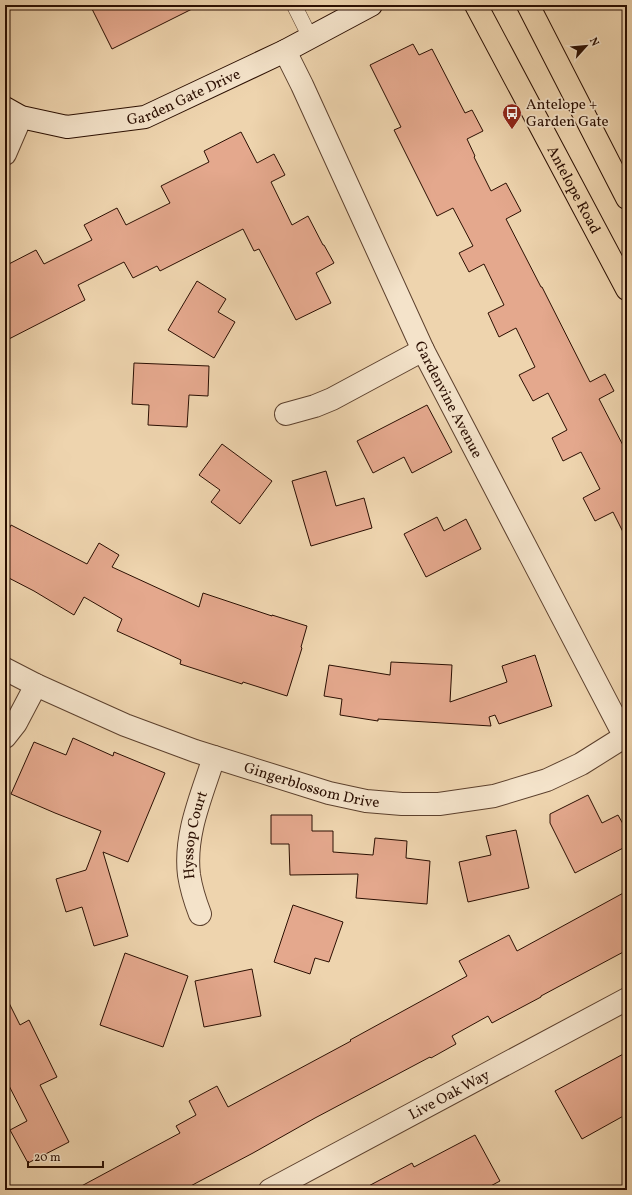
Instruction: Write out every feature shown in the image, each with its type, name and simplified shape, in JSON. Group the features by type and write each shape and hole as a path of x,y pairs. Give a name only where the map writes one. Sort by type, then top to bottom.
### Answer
{"main road":[{"name":"Antelope Road","path":"476,5 627,289"},
{"path":"528,5 627,198"}],"street":[{"name":"Garden Gate Drive","path":"5,154 13,112 68,127 145,117 285,50 371,5"},
{"name":"Gardenvine Avenue","path":"285,50 423,350 626,739"},
{"path":"286,414 315,406 332,399 423,350"},
{"name":"Gingerblossom Drive","path":"5,669 125,725 195,751 329,793 366,801 402,804 439,804 494,796 547,780 581,764 626,739"},
{"path":"5,737 16,723 36,684"},
{"name":"Hyssop Court","path":"200,914 192,893 188,856 194,819 214,757"},
{"name":"Live Oak Way","path":"270,1190 627,999"}],"lane":[{"path":"294,5 310,36"}],"building":[{"path":"90,5 200,5 112,49"},
{"path":"413,44 419,55 432,49 465,113 472,110 483,131 467,139 491,191 506,183 521,211 506,219 590,382 605,374 614,391 599,399 627,453 627,540 613,512 595,521 583,498 600,489 581,452 563,461 552,438 567,430 548,393 533,401 519,375 535,367 516,328 499,337 488,313 504,305 484,264 469,272 459,253 473,246 453,208 437,216 394,130 401,127 370,65"},
{"path":"241,132 257,163 274,154 285,175 271,182 292,225 308,216 334,263 316,273 331,303 296,320 259,249 254,251 243,229 160,271 157,266 133,278 124,262 78,285 85,300 5,341 5,266 36,250 44,264 92,240 84,225 117,208 126,225 170,203 161,186 209,162 204,151"},
{"path":"197,281 226,299 218,312 235,322 214,358 168,330"},
{"path":"134,363 209,366 208,396 189,395 187,427 148,425 149,405 132,404"},
{"path":"427,405 452,452 412,473 404,457 373,473 357,441"},
{"path":"222,444 272,481 240,524 211,502 220,490 199,475"},
{"path":"326,471 336,506 364,498 372,528 311,546 292,481"},
{"path":"437,517 444,531 466,519 481,549 426,577 404,534"},
{"path":"11,525 87,564 99,543 119,555 112,567 199,607 203,593 307,626 302,648 287,696 243,682 242,684 180,664 181,660 117,631 122,619 84,597 74,615 34,591 5,576 5,538"},
{"path":"535,655 552,706 499,724 495,715 489,717 491,726 378,719 378,721 340,715 342,699 324,696 329,665 390,675 391,662 452,665 450,702 507,682 502,666"},
{"path":"73,738 113,756 114,752 165,773 128,862 103,852 128,936 94,946 82,907 66,912 56,879 86,870 101,831 11,794 34,742 66,755"},
{"path":"588,795 602,823 618,815 627,831 627,846 575,873 550,823 550,814"},
{"path":"271,815 312,815 312,831 333,831 333,852 373,855 375,838 407,841 406,858 430,861 427,904 356,898 358,874 290,875 289,844 271,844"},
{"path":"516,830 529,888 468,902 459,862 491,855 486,836"},
{"path":"627,891 627,950 492,1023 488,1016 452,1036 456,1044 431,1058 430,1057 315,1118 183,1190 74,1190 180,1133 176,1126 196,1115 189,1101 217,1086 228,1107 351,1041 350,1040 467,976 459,961 509,935 517,951"},
{"path":"293,905 343,922 329,962 315,958 310,974 274,962"},
{"path":"125,953 188,976 163,1047 100,1025"},
{"path":"252,969 261,1016 204,1027 195,981"},
{"path":"5,995 20,1025 29,1020 57,1077 40,1085 69,1142 28,1163 10,1130 27,1121 5,1078"},
{"path":"627,1052 627,1114 582,1139 555,1091"},
{"path":"475,1135 500,1181 483,1190 361,1190 412,1163 414,1167"}],"place":[{"name":"Antelope + Garden Gate","path":"512,130"}]}
